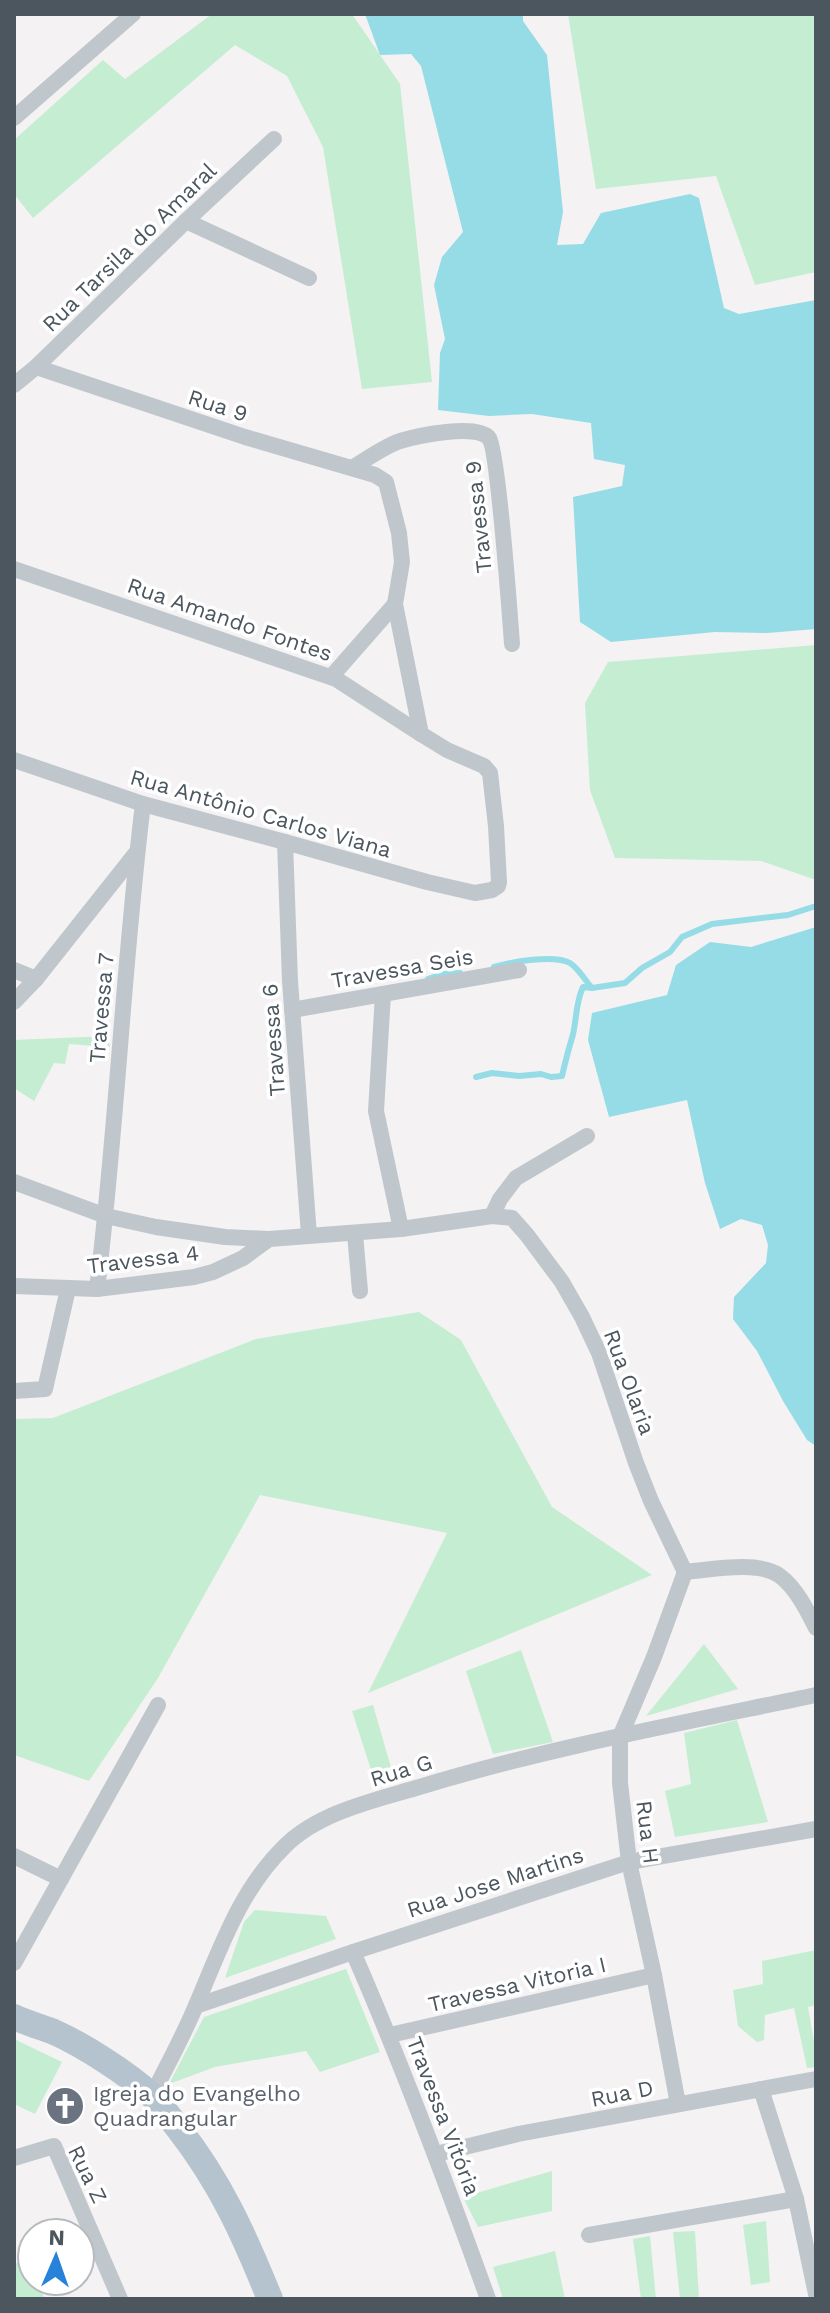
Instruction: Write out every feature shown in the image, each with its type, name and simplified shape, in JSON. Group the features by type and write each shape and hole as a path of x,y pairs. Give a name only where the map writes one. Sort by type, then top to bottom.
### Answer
{"main road":[{"path":"14,2017 55,2033 104,2060 152,2096 190,2144 224,2196 241,2228 270,2299"}],"street":[{"path":"14,118 133,14"},
{"name":"Rua Tarsila do Amaral","path":"14,385 274,139"},
{"path":"186,221 309,278"},
{"name":"Rua 9","path":"36,367 245,437 375,475 386,482 399,533 402,562 395,604"},
{"name":"Travessa 9","path":"352,468 399,442 469,431 491,440 512,644"},
{"name":"Rua Amando Fontes","path":"14,569 331,677 447,750 484,766 490,773 498,886"},
{"path":"331,677 395,604"},
{"path":"395,604 421,734"},
{"name":"Rua Antônio Carlos Viana","path":"14,760 143,804 458,890 482,893 498,886"},
{"name":"Travessa 7","path":"97,1289 143,804"},
{"name":"Travessa 6","path":"285,842 292,1010 309,1235"},
{"path":"14,1002 36,979 137,852"},
{"path":"14,970 36,979"},
{"name":"Travessa Seis","path":"292,1010 519,970"},
{"path":"383,994 376,1111 401,1229"},
{"path":"14,1182 106,1216 189,1233 269,1239 355,1234 492,1216 516,1178 587,1136"},
{"name":"Rua Olaria","path":"492,1216 512,1218 562,1282 582,1317 599,1353 651,1501 685,1572"},
{"path":"355,1234 360,1291"},
{"name":"Travessa 4","path":"14,1286 97,1289 151,1284 213,1272 243,1258 269,1239"},
{"path":"14,1391 45,1389 68,1289"},
{"path":"685,1572 731,1568 773,1572 796,1594 816,1628"},
{"name":"Rua H","path":"678,2104 629,1862 620,1783 620,1737 685,1572"},
{"name":"Rua G","path":"152,2096 196,2006 242,1900 282,1848 298,1835 346,1811 477,1770 816,1695"},
{"path":"14,1963 158,1705"},
{"name":"Rua Jose Martins","path":"196,2006 629,1862 816,1829"},
{"path":"14,1856 61,1879"},
{"name":"Travessa Vitória","path":"353,1952 390,2035 488,2299"},
{"name":"Travessa Vitoria I","path":"390,2035 654,1975"},
{"name":"Rua D","path":"436,2154 518,2134 816,2079"},
{"path":"761,2089 796,2199 816,2294"},
{"name":"Rua Z","path":"14,2158 54,2146 120,2299"},
{"path":"589,2235 796,2199"}],"green space":[{"path":"212,14 352,14 400,84 432,382 362,389 323,147 287,76 235,45 33,218 14,194 14,140 103,60 125,79"},
{"path":"568,14 816,14 816,272 755,285 716,176 596,189"},
{"path":"816,645 816,880 761,861 615,858 590,790 585,703 608,662"},
{"path":"108,1036 110,1047 69,1044 65,1064 54,1063 34,1101 14,1088 14,1040"},
{"path":"419,1312 461,1340 552,1507 652,1575 368,1693 447,1533 260,1495 158,1678 89,1781 14,1755 14,1419 53,1418 256,1339"},
{"path":"704,1644 738,1689 646,1716"},
{"path":"521,1650 553,1742 493,1754 466,1671"},
{"path":"373,1705 394,1778 376,1785 352,1711"},
{"path":"737,1720 768,1822 675,1837 665,1791 691,1784 684,1733"},
{"path":"255,1910 326,1916 336,1939 225,1978 244,1922"},
{"path":"816,1950 816,2005 808,2007 816,2067 807,2068 794,2008 765,2015 764,2040 757,2042 738,2026 733,1990 763,1984 762,1961"},
{"path":"346,1969 380,2052 320,2072 306,2051 215,2067 169,2084 204,2017"},
{"path":"14,2039 62,2062 35,2114 14,2104"},
{"path":"552,2171 552,2211 478,2227 463,2197"},
{"path":"766,2221 770,2282 751,2285 743,2225"},
{"path":"695,2231 699,2299 680,2299 673,2232"},
{"path":"650,2236 656,2299 641,2299 633,2239"},
{"path":"555,2251 565,2299 503,2299 493,2267"},
{"path":"14,2264 16,2297 44,2298 14,2299"}],"water":[{"path":"365,14 523,14 523,21 547,55 563,212 557,245 583,244 601,213 690,194 699,198 724,308 739,314 816,300 816,629 767,633 715,632 611,642 580,622 573,497 622,486 625,465 594,459 591,423 532,414 489,416 438,410 440,353 445,339 434,285 442,257 463,232 421,66 411,54 380,55"},
{"path":"816,927 816,1446 807,1440 757,1351 733,1319 734,1297 766,1263 768,1245 762,1225 741,1219 720,1229 705,1183 687,1100 609,1117 588,1040 592,1013 667,995 676,965 710,942 751,947"}],"waterway":[{"path":"476,1077 492,1073 562,1076 583,987 625,983 642,968 670,952 682,937 712,924 788,915 816,906"},
{"path":"494,967 532,960 563,960 576,968 591,987"},
{"path":"428,979 460,973"}],"place":[{"name":"Igreja do Evangelho Quadrangular","path":"65,2106"}]}
